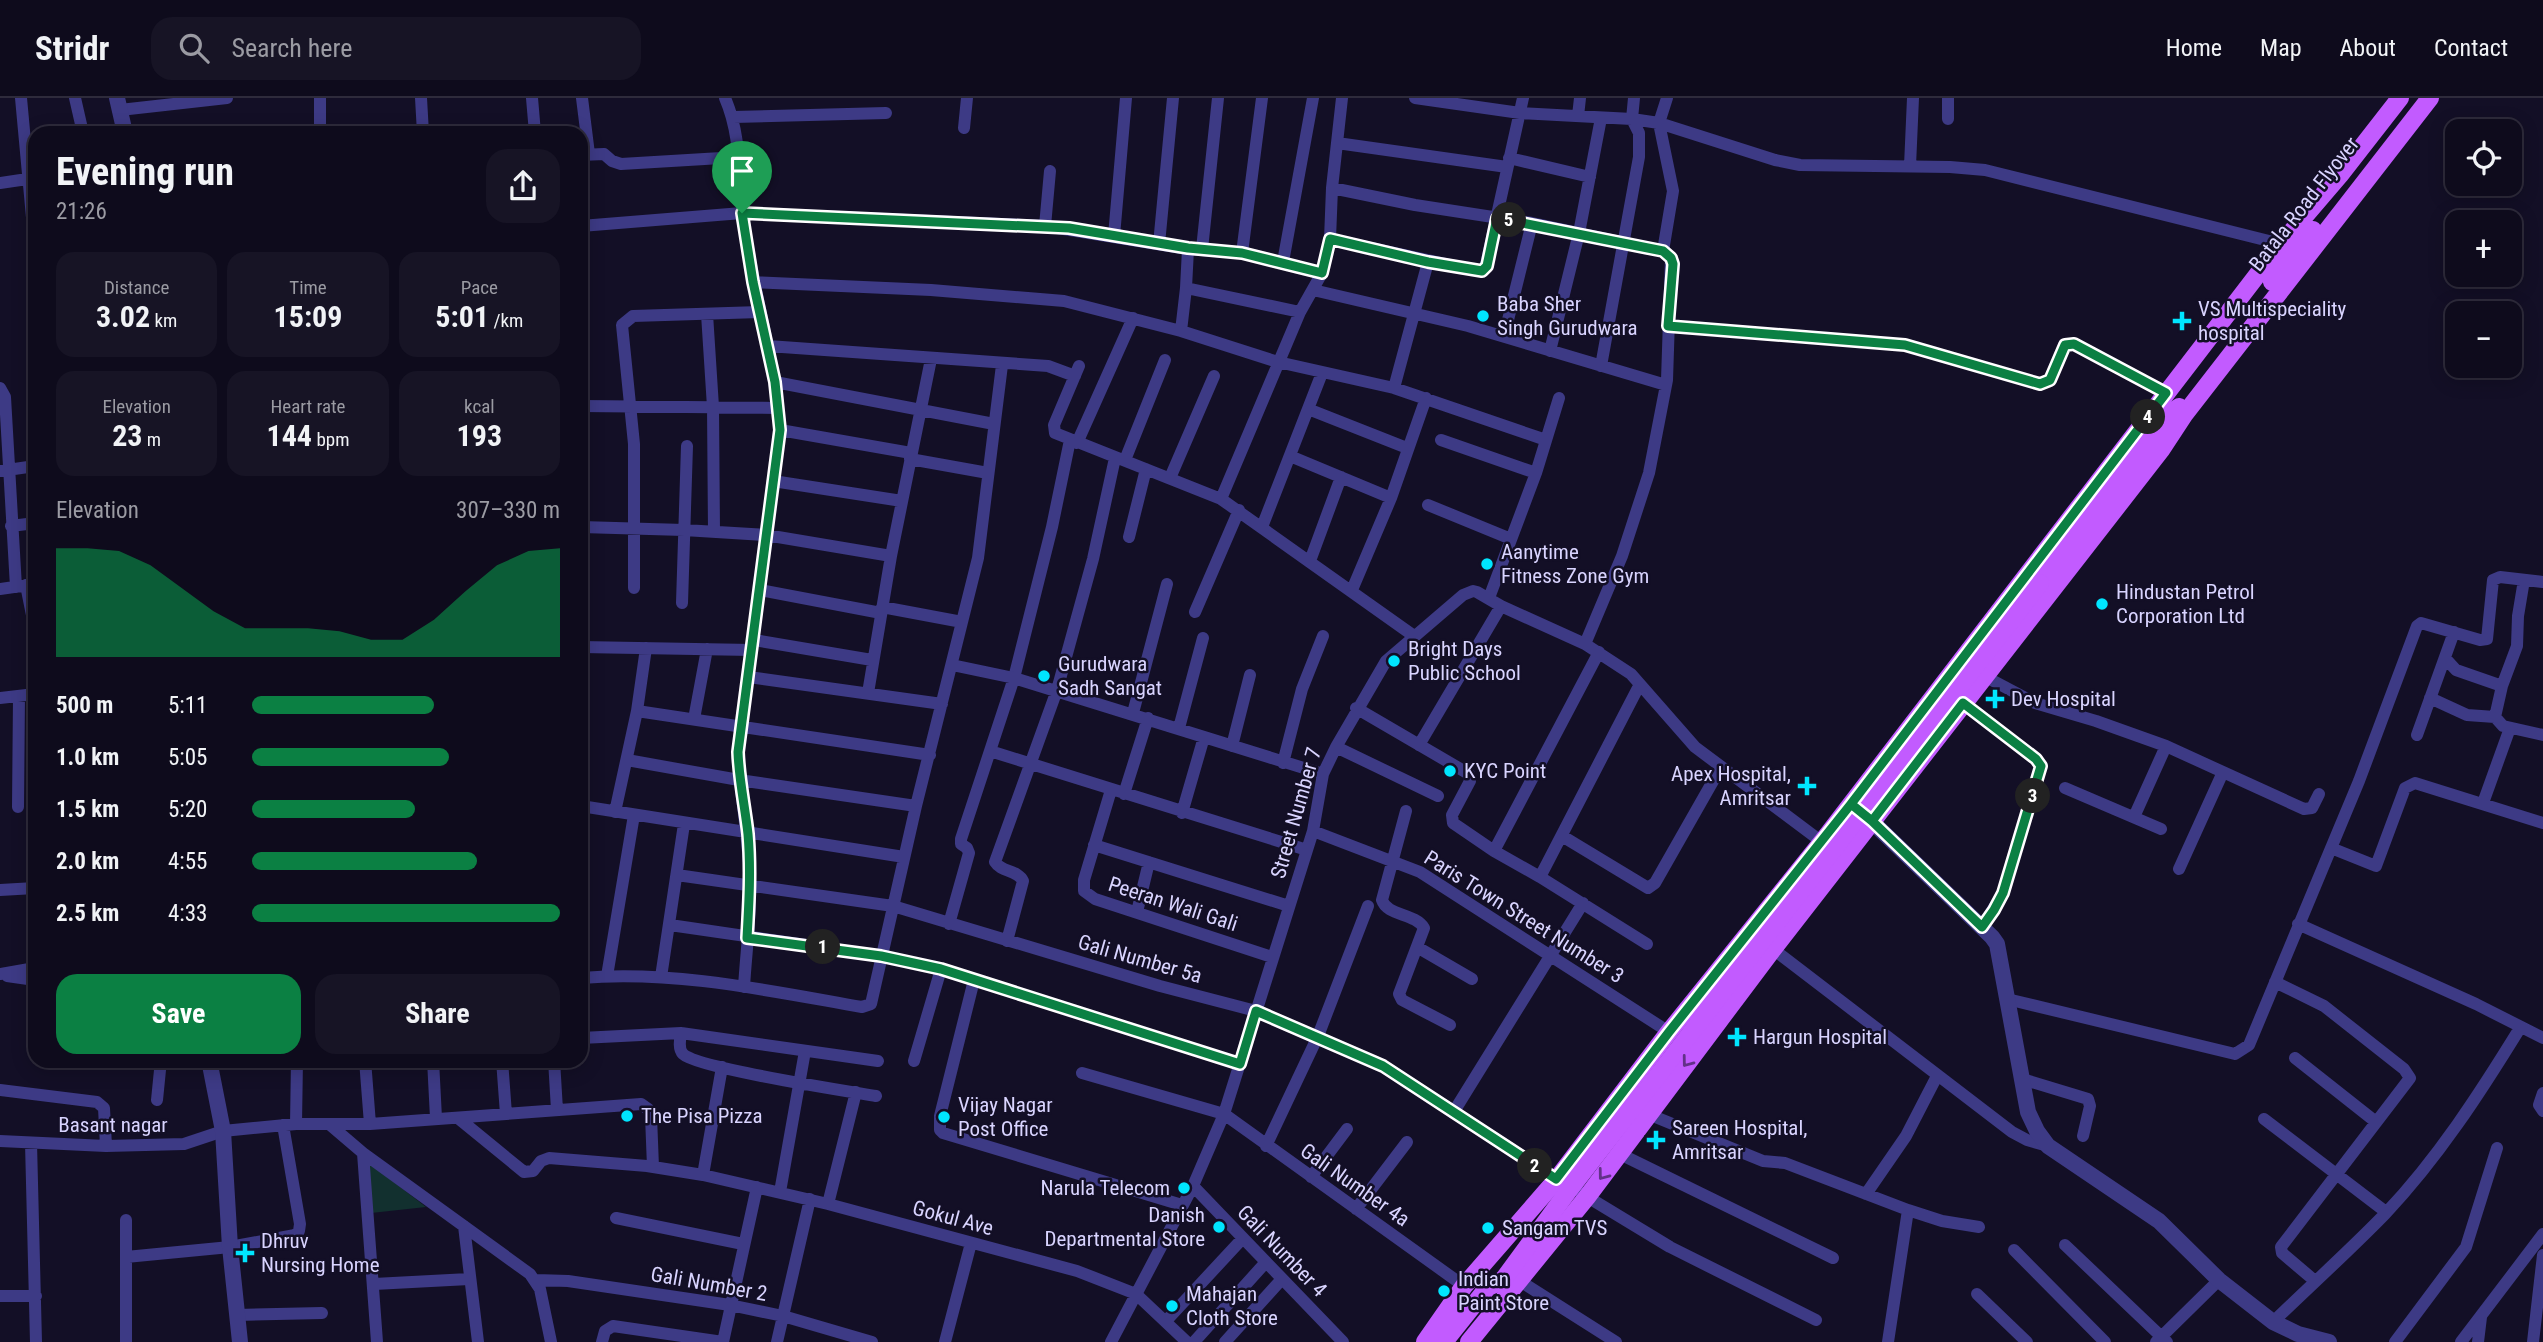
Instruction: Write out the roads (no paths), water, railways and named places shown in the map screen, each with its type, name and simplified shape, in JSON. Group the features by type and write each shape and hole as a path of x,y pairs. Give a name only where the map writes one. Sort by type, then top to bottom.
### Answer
{"main road":[{"path":"1425,1342 1464,1286 1556,1179 1669,1032 1822,842 2281,244 2340,175 2400,98"},
{"name":"Batala Road Flyover","path":"1459,1342 1511,1280 1569,1190 2040,583 2049,565 2164,419 2179,407 2292,256 2417,98"},
{"path":"1469,1342 1511,1280 1587,1197 1773,949 2161,450 2184,415 2430,98"},
{"name":"Batala Road Flyover","path":"1444,1342 1488,1287 1511,1280"}],"street":[{"path":"21,98 28,154"},
{"path":"75,98 81,126"},
{"path":"124,126 119,104 227,98"},
{"path":"320,98 320,126"},
{"path":"421,98 423,126"},
{"path":"532,98 534,126"},
{"path":"582,98 583,126"},
{"path":"725,98 733,117 742,213 753,282 775,382 780,430 749,677 740,727 739,780 747,832 750,885 744,987"},
{"path":"964,128 967,98"},
{"path":"1114,236 1126,98"},
{"path":"1159,244 1174,98"},
{"path":"1202,249 1218,98"},
{"path":"1242,253 1262,98"},
{"path":"1283,262 1312,98"},
{"path":"1222,499 1300,312 1322,273 1330,239 1332,188 1342,98"},
{"path":"1415,98 1463,102 1520,113 1659,123 1787,164 1984,170 2281,244"},
{"path":"1330,239 1428,262 1478,271 1485,269 1522,98"},
{"path":"1578,116 1580,98"},
{"path":"1601,366 1639,157 1639,133 1632,119 1634,98"},
{"path":"1663,251 1673,191 1659,123 1667,98"},
{"path":"1910,166 1913,98"},
{"path":"1948,98 1948,119"},
{"path":"733,117 886,113"},
{"path":"1550,351 1579,233 1601,118"},
{"path":"1337,142 1508,162 1590,177"},
{"path":"588,155 604,154 621,164 738,156"},
{"path":"1045,226 1050,171"},
{"path":"0,183 28,178"},
{"path":"1332,188 1532,223 1663,251 1671,258 1673,264 1666,385 1642,499 1622,556 1585,644"},
{"path":"588,225 742,213 1045,226 1188,248 1242,253 1322,273"},
{"path":"1504,336 1532,223"},
{"path":"1181,331 1188,248"},
{"path":"1394,388 1428,262"},
{"path":"753,282 1043,298 1181,331 1279,362 1394,388 1546,440"},
{"path":"1186,288 1300,312"},
{"path":"1313,290 1504,336 1666,385"},
{"path":"634,589 635,468 622,330 624,322 634,316 760,312"},
{"path":"707,314 713,407 714,532"},
{"path":"949,923 969,853 961,844 961,839 1014,678 1074,442 1133,318"},
{"path":"1668,326 1905,345 2040,384 2050,380 2065,345 2074,344 2166,393"},
{"path":"768,346 1002,365 1048,366 1077,371 1054,425 1055,433 1222,499 1414,636"},
{"path":"868,693 891,556 931,359"},
{"path":"1007,941 1023,881 1020,876 998,867 995,862 1057,690 1120,459 1165,360"},
{"path":"588,977 660,977 744,987 866,1007 872,999 916,806 978,558 1002,365"},
{"path":"1262,527 1322,373"},
{"path":"1170,478 1214,376"},
{"path":"775,382 994,424"},
{"path":"0,388 5,397 5,470 11,526 26,585 0,589"},
{"path":"1352,590 1391,498 1426,398"},
{"path":"1559,398 1536,472 1489,598 1585,644 1631,674 1695,747 1822,842"},
{"path":"588,406 778,408"},
{"path":"1308,409 1407,448"},
{"path":"780,430 988,473"},
{"path":"1441,440 1536,472"},
{"path":"682,603 687,446"},
{"path":"1290,456 1391,498"},
{"path":"5,470 28,467"},
{"path":"1129,537 1146,468"},
{"path":"1310,561 1340,477"},
{"path":"773,481 902,501"},
{"path":"1428,505 1511,538"},
{"path":"1195,612 1239,510"},
{"path":"11,526 28,524"},
{"path":"588,527 766,535 891,556"},
{"path":"2007,999 2235,1054 2249,1045 2359,780 2417,626 2424,624 2480,640 2487,639 2493,580 2500,577 2543,582"},
{"path":"2524,580 2518,616 2517,646 2502,686 2495,717 2499,723 2510,728 2543,735"},
{"path":"1133,713 1167,583"},
{"path":"760,590 962,622"},
{"name":"Street Number 7","path":"1111,1342 1193,1186 1224,1114 1313,831 1323,774 1336,747 1356,708 1386,661 1468,592 1477,592 1489,598"},
{"path":"1419,745 1501,606"},
{"path":"2417,735 2454,632"},
{"path":"1283,762 1302,689 1323,636"},
{"path":"1179,728 1203,638"},
{"path":"588,648 707,649 753,645 872,660"},
{"path":"615,812 637,711 646,648"},
{"path":"694,719 707,649"},
{"path":"1494,851 1599,652"},
{"path":"2445,658 2456,670 2502,686"},
{"path":"953,665 1057,690 1323,774"},
{"path":"1231,746 1250,675"},
{"path":"1984,676 2035,703 2166,746 2306,810 2312,808 2319,794"},
{"path":"749,677 942,704"},
{"path":"1540,877 1640,684"},
{"path":"0,698 28,695"},
{"path":"18,807 19,696"},
{"path":"2430,698 2462,714 2482,718 2495,717"},
{"path":"1963,703 2036,759 2041,766 2003,893 1982,927"},
{"path":"1356,708 1469,774 1470,781 1451,819 1455,825 1647,944"},
{"path":"637,711 930,755"},
{"path":"1124,794 1148,718"},
{"path":"2483,803 2510,728"},
{"path":"1182,813 1204,737"},
{"path":"2134,817 2166,746"},
{"path":"1336,747 1438,796"},
{"path":"990,751 1307,850"},
{"path":"627,760 739,780 916,806"},
{"path":"1562,836 1648,888 1655,883 1725,770"},
{"path":"2179,869 2223,772"},
{"path":"2330,848 2376,866 2405,788 2411,783 2543,823"},
{"path":"2064,788 2161,829"},
{"name":"Peeran Wali Gali","path":"1111,790 1084,880 1084,891 1095,898 1272,957"},
{"path":"1851,804 1992,937 1999,951 2032,1122 2048,1146"},
{"path":"588,807 905,857"},
{"path":"1406,811 1391,859 1382,903 1386,908 1423,925 1423,931 1399,994 1402,1000 1450,1025"},
{"path":"607,976 634,815"},
{"path":"660,977 684,824"},
{"name":"Paris Town Street Number 3","path":"1313,831 1420,872 1669,1032"},
{"path":"1094,845 1289,906"},
{"path":"1137,912 1149,862"},
{"name":"Gali Number 5a","path":"677,875 892,906 1256,1011 1383,1066 1556,1179 1670,1247 1816,1320"},
{"path":"0,890 28,888"},
{"path":"1453,1113 1583,903"},
{"path":"1266,1146 1318,1036 1368,906"},
{"path":"2298,924 2476,1004 2543,1038"},
{"path":"670,925 881,956 941,969 1240,1064"},
{"path":"1417,947 1472,979"},
{"path":"1773,949 2019,1137 2048,1146 2159,1221 2219,1280 2273,1322 2298,1334 2329,1342"},
{"path":"0,975 28,969"},
{"path":"914,1061 941,969"},
{"path":"0,975 28,979"},
{"path":"974,980 940,1116 943,1133 1182,1205"},
{"path":"2275,982 2325,1006 2407,1071 2410,1078 2280,1250 2315,1281"},
{"path":"2273,1322 2386,1212 2452,1133 2520,1028"},
{"path":"588,1038 681,1033 878,1061"},
{"path":"681,1033 682,1053 722,1067 876,1096"},
{"path":"780,1192 805,1051"},
{"path":"2295,1058 2376,1122"},
{"path":"703,1175 722,1067"},
{"path":"157,1100 160,1068"},
{"path":"211,1068 223,1131 230,1247 240,1342"},
{"path":"126,1257 230,1247 295,1235 301,1228 290,1125 296,1068"},
{"path":"366,1068 370,1124"},
{"path":"433,1068 436,1118"},
{"path":"503,1068 506,1114"},
{"path":"554,1068 557,1110"},
{"path":"1082,1073 1224,1114"},
{"path":"1867,1194 1906,1136 1937,1076"},
{"path":"2022,1079 2088,1099 2090,1106 2082,1136"},
{"path":"0,1090 97,1102 104,1108 106,1146"},
{"path":"828,1204 856,1092"},
{"path":"2543,1093 2539,1105 2543,1111"},
{"name":"Basant nagar","path":"0,1141 106,1146 184,1144 223,1131 290,1125 370,1124 635,1104 645,1106 651,1116 653,1167"},
{"name":"Gali Number 4a","path":"1224,1114 1464,1286"},
{"path":"1648,1114 1763,1161 1785,1163 1942,1221 1979,1227"},
{"name":"Gokul Ave","path":"458,1118 524,1172 533,1171 541,1161 549,1158 653,1167 703,1175 810,1199 1077,1271 1136,1294"},
{"path":"2264,1119 2386,1212"},
{"path":"330,1124 363,1153 536,1280 551,1342"},
{"path":"1311,1177 1347,1129"},
{"path":"1356,1209 1407,1142"},
{"path":"31,1143 36,1342"},
{"path":"2395,1342 2466,1247 2497,1149"},
{"path":"363,1153 377,1342"},
{"path":"1620,1154 1833,1258"},
{"name":"Gali Number 4","path":"1193,1186 1343,1342"},
{"path":"602,1342 605,1331 613,1326 663,1338 723,1342 757,1187"},
{"path":"777,1342 810,1199"},
{"path":"1888,1342 1908,1210"},
{"path":"616,1218 743,1244"},
{"path":"126,1220 127,1342"},
{"path":"464,1226 478,1342"},
{"path":"2461,1342 2543,1234"},
{"path":"1166,1321 1243,1238"},
{"path":"945,1342 971,1243"},
{"path":"2065,1245 2161,1340 2219,1280"},
{"path":"2014,1250 2105,1342"},
{"path":"2533,1342 2543,1255"},
{"path":"1195,1342 1266,1262"},
{"path":"374,1284 469,1279"},
{"path":"1225,1342 1282,1279"},
{"name":"Gali Number 2","path":"536,1280 568,1281 730,1305 783,1316 872,1342"},
{"path":"1511,1280 1613,1341"},
{"path":"1136,1294 1187,1342"},
{"path":"1977,1294 2027,1342"},
{"path":"0,1296 36,1296"},
{"path":"237,1315 322,1313"},
{"path":"2479,1342 2481,1316"}],"place":[{"name":"Baba Sher Singh Gurudwara","path":"1483,316"},
{"name":"VS Multispeciality hospital","path":"2182,321"},
{"name":"Aanytime Fitness Zone Gym","path":"1487,564"},
{"name":"Hindustan Petrol Corporation Ltd","path":"2102,604"},
{"name":"Bright Days Public School","path":"1394,661"},
{"name":"Gurudwara Sadh Sangat","path":"1044,676"},
{"name":"Dev Hospital","path":"1995,699"},
{"name":"KYC Point","path":"1450,771"},
{"name":"Apex Hospital, Amritsar","path":"1807,786"},
{"name":"Hargun Hospital","path":"1737,1037"},
{"name":"The Pisa Pizza","path":"627,1116"},
{"name":"Vijay Nagar Post Office","path":"944,1117"},
{"name":"Sareen Hospital, Amritsar","path":"1656,1140"},
{"name":"Narula Telecom","path":"1184,1188"},
{"name":"Danish Departmental Store","path":"1219,1227"},
{"name":"Sangam TVS","path":"1488,1228"},
{"name":"Dhruv Nursing Home","path":"245,1253"},
{"name":"Indian Paint Store","path":"1444,1291"},
{"name":"Mahajan Cloth Store","path":"1172,1306"}]}
